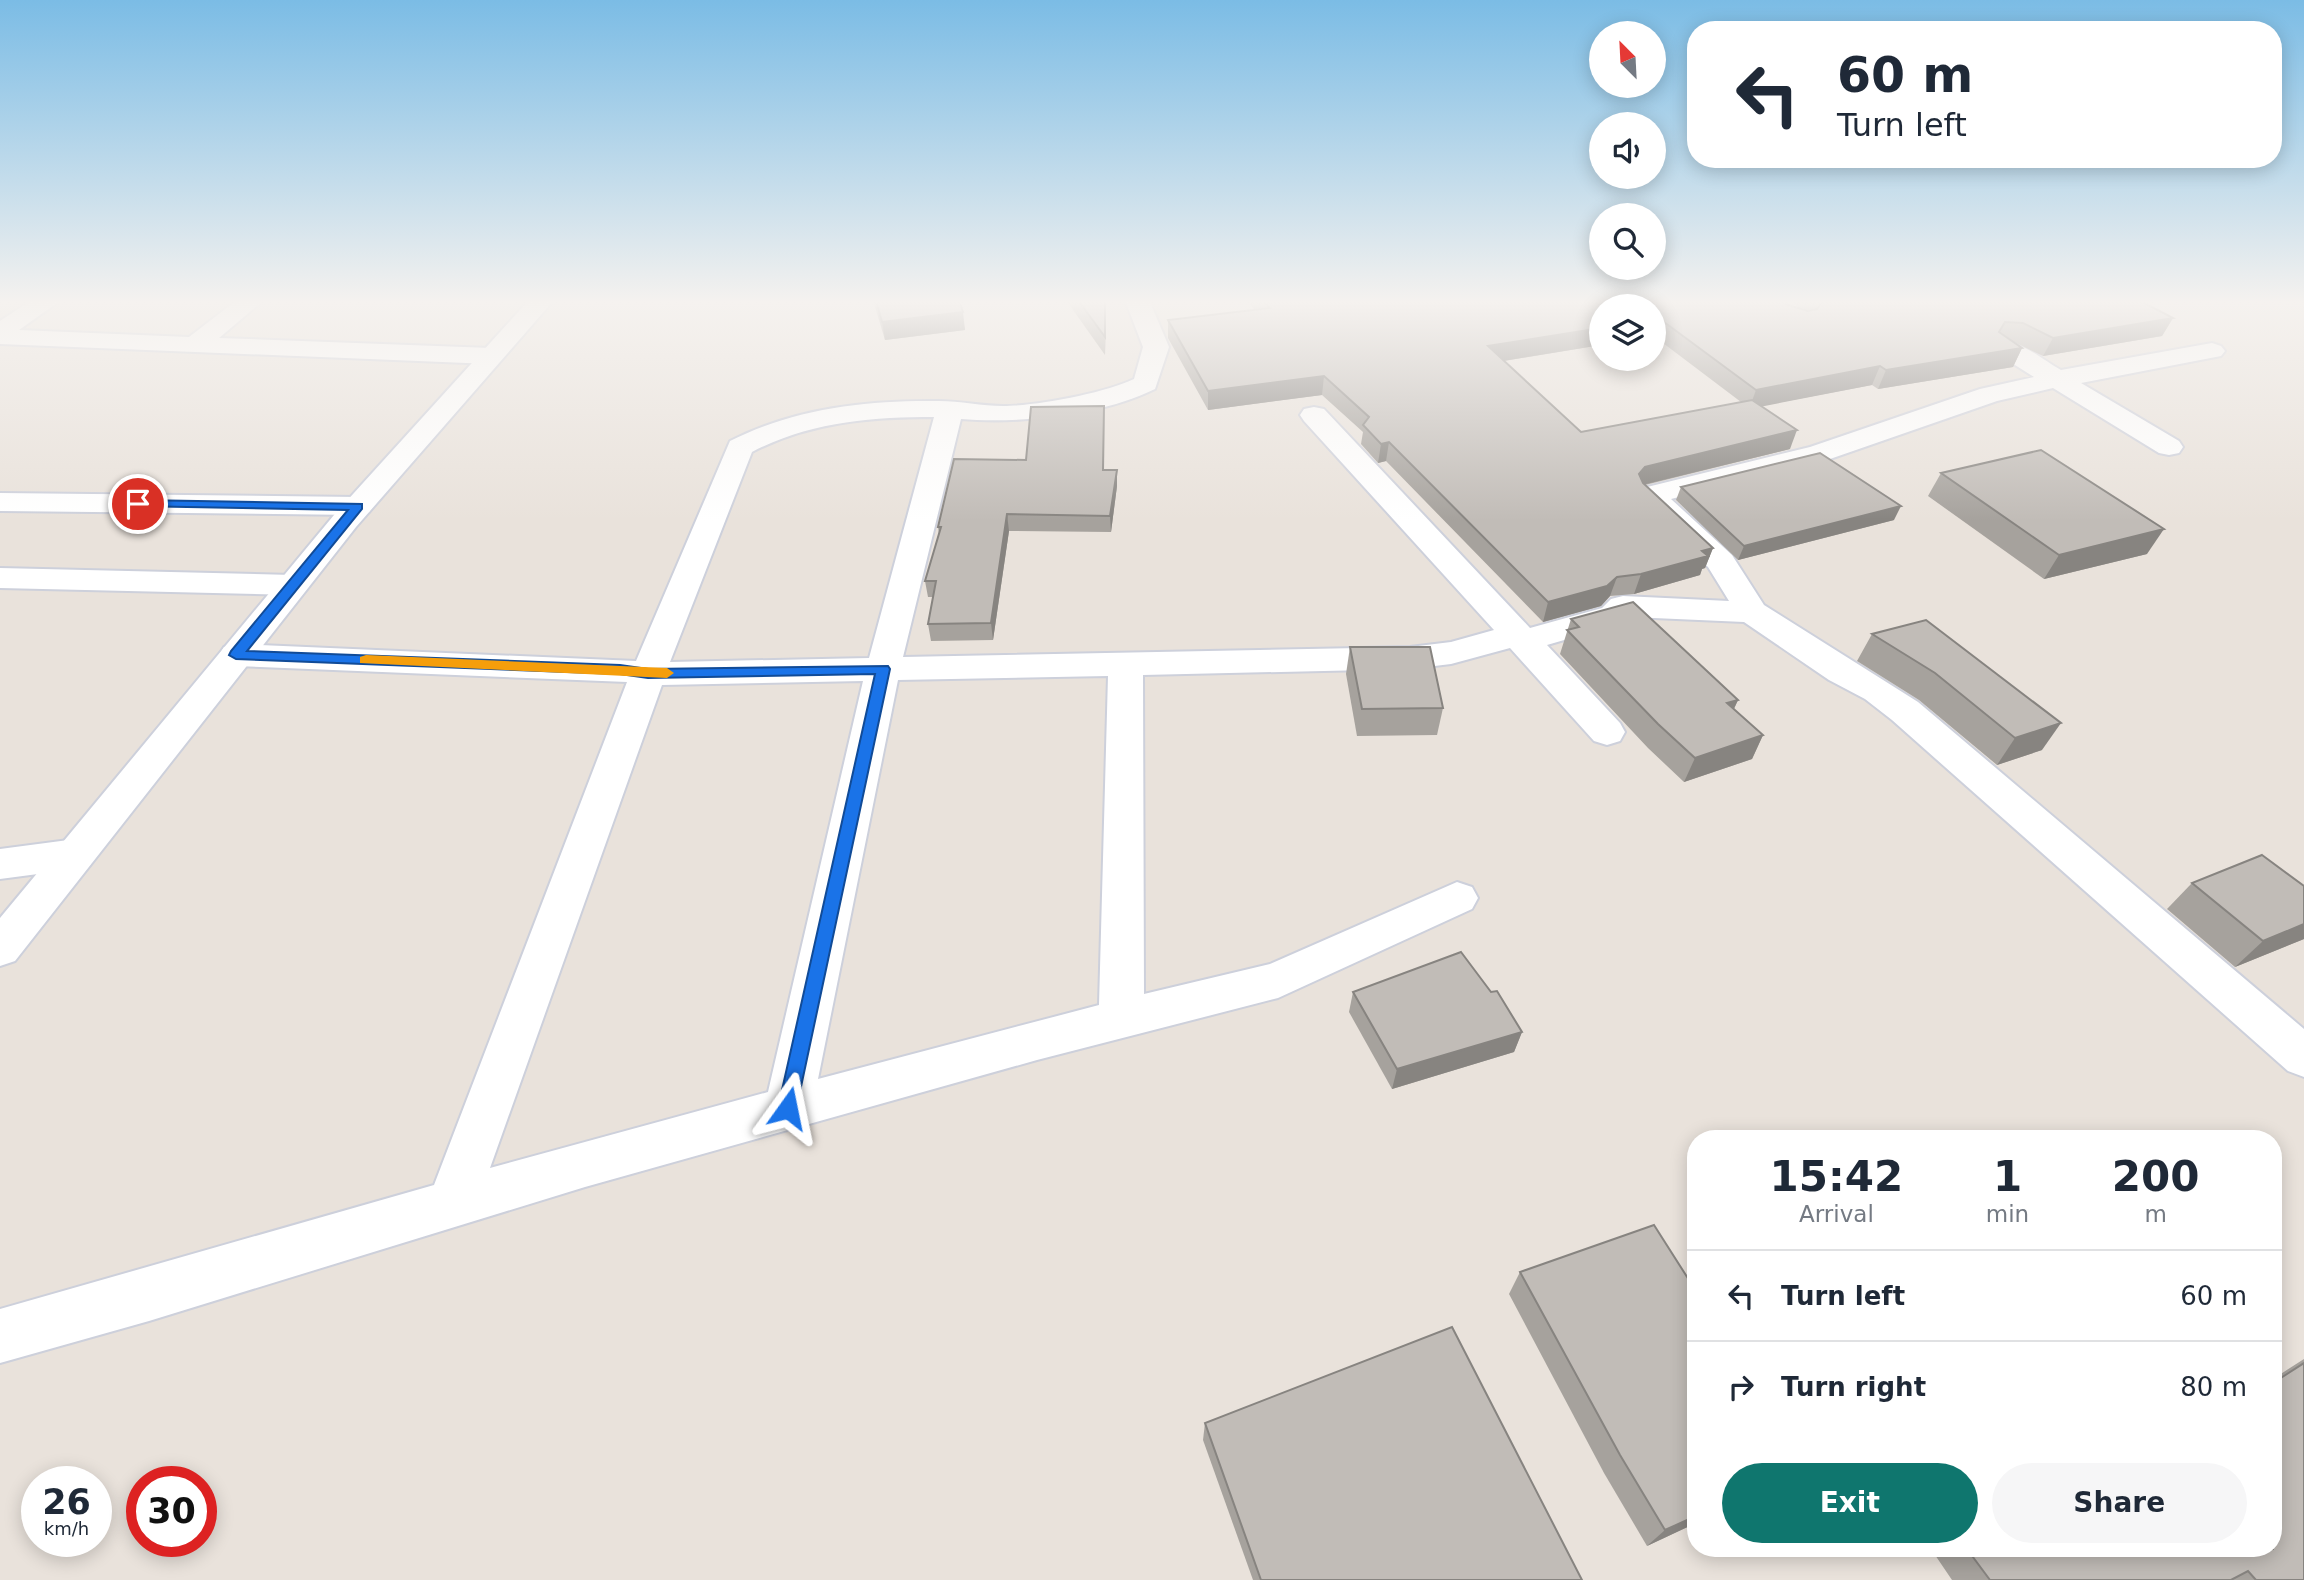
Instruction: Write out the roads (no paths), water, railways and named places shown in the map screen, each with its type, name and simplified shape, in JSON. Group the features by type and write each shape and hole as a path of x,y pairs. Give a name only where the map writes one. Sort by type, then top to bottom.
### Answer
{"street":[{"path":"0,949 358,506 475,374"},
{"path":"452,1204 648,674 740,447 762,434 803,421 884,410 950,410 1003,414 1089,402 1130,392 1146,383 1149,374"},
{"path":"2048,374 2169,447"},
{"path":"2086,374 1989,395 1820,453 1650,495 1721,562 1752,612 1841,673 1878,691 1905,711 2304,1057"},
{"path":"788,1108 883,669 950,410"},
{"path":"1314,415 1607,732"},
{"path":"0,502 358,506"},
{"path":"0,578 293,585"},
{"path":"236,655 620,670 648,674 1410,659 1451,653 1614,615 1623,606 1752,612"},
{"path":"1121,1019 1126,664"},
{"path":"0,864 76,854"},
{"path":"0,1336 584,1164 1121,1019 1278,980 1457,898"}]}
